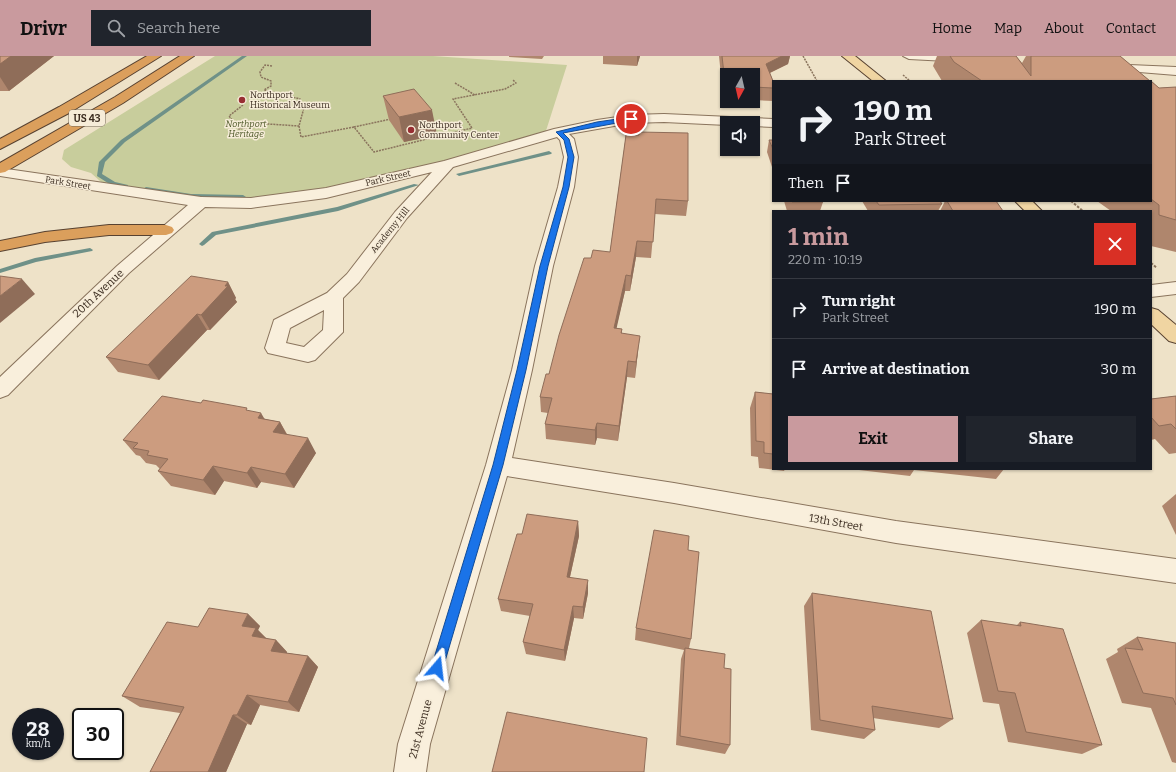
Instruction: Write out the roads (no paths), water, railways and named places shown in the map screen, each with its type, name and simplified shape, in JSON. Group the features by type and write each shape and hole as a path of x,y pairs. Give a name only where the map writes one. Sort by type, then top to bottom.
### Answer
{"highway":[{"name":"US 43","path":"0,145 64,110 155,56"},
{"name":"US 43","path":"0,170 119,100 188,56"},
{"path":"0,135 64,110"},
{"path":"0,246 45,237 109,230 166,230"}],"main road":[{"path":"848,56 879,80"},
{"path":"1024,202 1033,210"},
{"path":"1152,315 1176,336"}],"street":[{"path":"909,56 980,60"},
{"path":"1097,67 1176,71"},
{"name":"Park Street","path":"0,170 201,202 251,203 326,192 448,164 559,132 597,124 638,119 672,118 772,123"},
{"name":"21st Avenue","path":"410,772 414,744 498,465 522,370 544,266 567,180 571,157 567,139 559,132"},
{"name":"Academy Hill","path":"334,297 352,278 400,215 448,164"},
{"name":"20th Avenue","path":"0,390 90,300 166,230 201,202"},
{"path":"1152,291 1176,288"},
{"name":"13th Street","path":"498,465 674,493 896,532 1176,571"}],"waterway":[{"path":"126,186 113,184 99,175 102,162 123,141 245,56"},
{"path":"459,174 549,153"},
{"path":"202,244 214,233 338,209 416,185"},
{"path":"146,189 191,196 243,197"},
{"path":"0,271 35,260 90,250"}],"place":[{"name":"Northport Historical Museum","path":"242,100"},
{"name":"Northport Community Center","path":"411,130"}],"park label":[{"name":"Northport Heritage","path":"246,130"}]}
